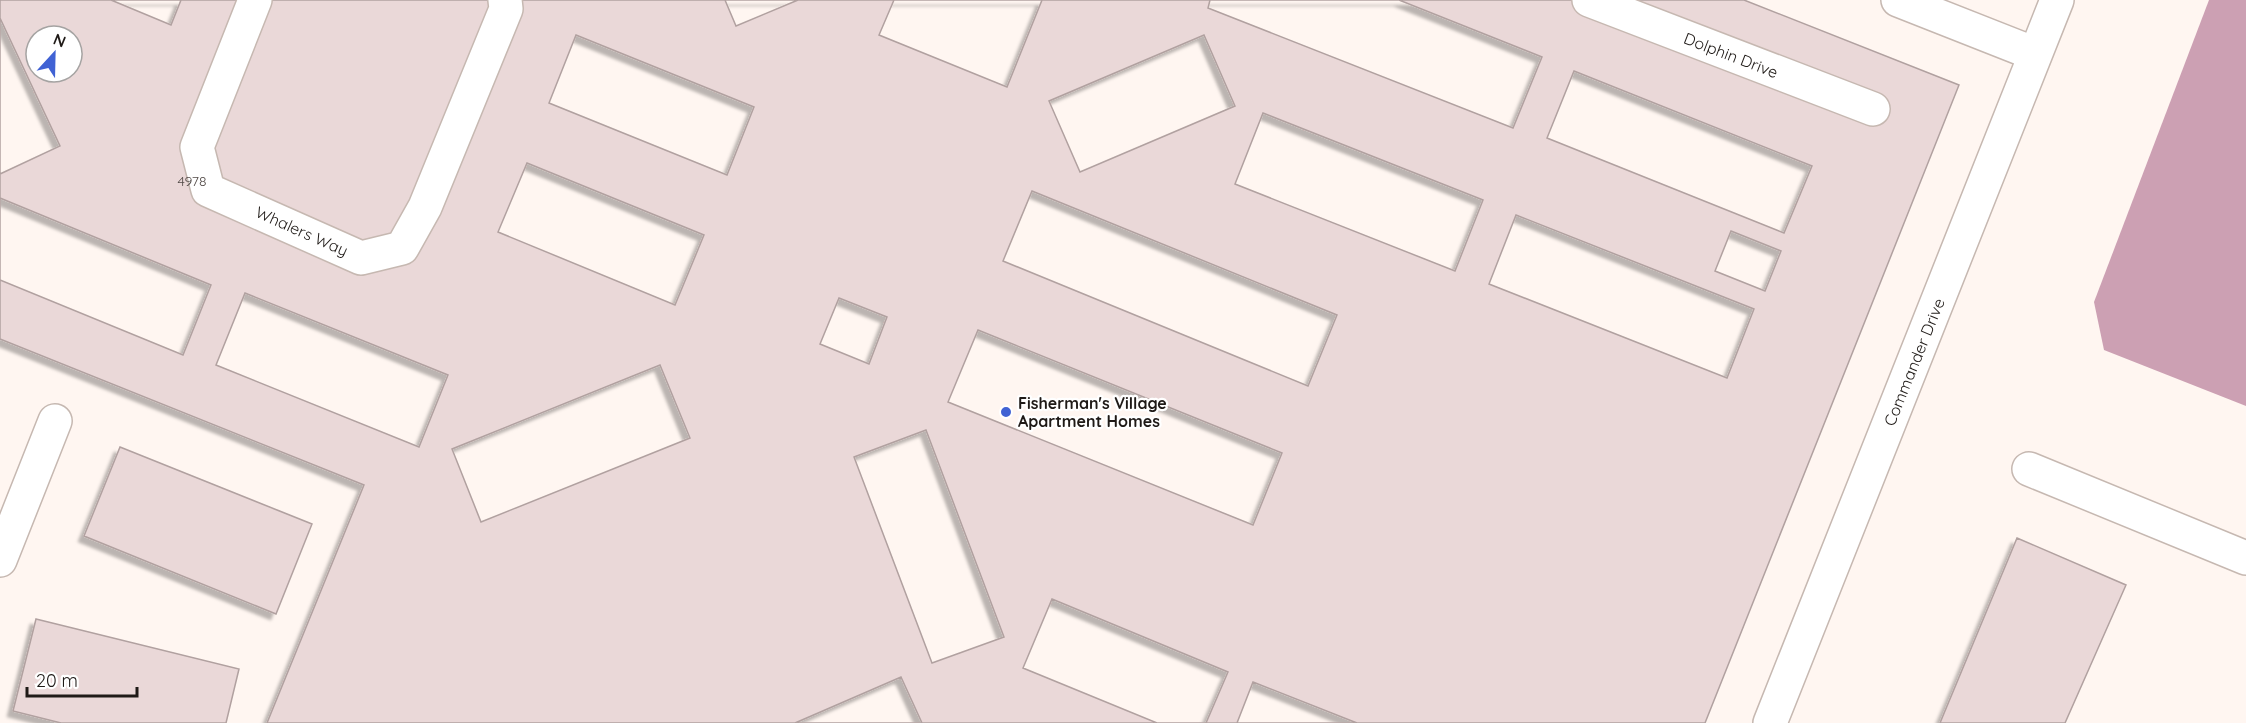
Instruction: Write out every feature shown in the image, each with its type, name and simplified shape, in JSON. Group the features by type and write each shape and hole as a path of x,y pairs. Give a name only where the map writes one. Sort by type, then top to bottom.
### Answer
{"street":[{"name":"Whalers Way","path":"255,0 197,147 208,190 362,258 402,248 425,207 506,9 505,0"},
{"name":"Dolphin Drive","path":"1589,0 1873,110"},
{"path":"1898,0 2036,54"},
{"name":"Commander Drive","path":"1770,723 2057,0"},
{"path":"0,560 55,421"},
{"path":"2029,470 2246,558"}],"shaded area":[{"path":"2209,0 2246,0 2246,406 2104,350 2094,302"}],"building":[{"name":"Fisherman's Village Apartment Homes","path":"0,0 1744,0 1959,85 1705,723 267,723 364,485 0,339"},
{"path":"111,0 181,0 171,25"},
{"path":"725,0 798,0 736,26"},
{"path":"894,0 1042,0 1007,87 879,35"},
{"path":"1210,0 1399,0 1542,57 1513,128 1208,8"},
{"path":"0,18 24,69 24,84 31,84 60,146 0,174"},
{"path":"576,35 754,107 727,175 549,103"},
{"path":"1204,35 1235,106 1080,172 1049,101"},
{"path":"1574,71 1812,166 1784,233 1547,138"},
{"path":"1263,113 1483,200 1455,271 1235,184"},
{"path":"527,163 704,235 675,305 498,232"},
{"path":"1032,191 1337,315 1308,386 1003,261"},
{"path":"0,198 211,285 183,355 0,280"},
{"path":"1516,215 1754,309 1727,378 1489,284"},
{"path":"1731,231 1781,251 1765,291 1715,271"},
{"path":"245,293 448,375 419,447 216,365"},
{"path":"839,298 887,317 869,364 820,344"},
{"path":"978,330 1282,453 1253,525 948,402"},
{"path":"660,365 690,438 481,522 452,449"},
{"path":"926,430 1004,637 932,663 854,457"},
{"path":"120,447 312,524 276,614 84,536"},
{"path":"2017,538 2126,585 2065,723 1940,723"},
{"path":"1052,599 1228,672 1206,723 1157,723 1023,668"},
{"path":"36,619 239,669 226,723 61,723 13,711"},
{"path":"901,677 922,723 795,723"},
{"path":"1253,682 1357,723 1237,723"}],"place":[{"name":"Fisherman's Village Apartment Homes","path":"1006,412"}]}
